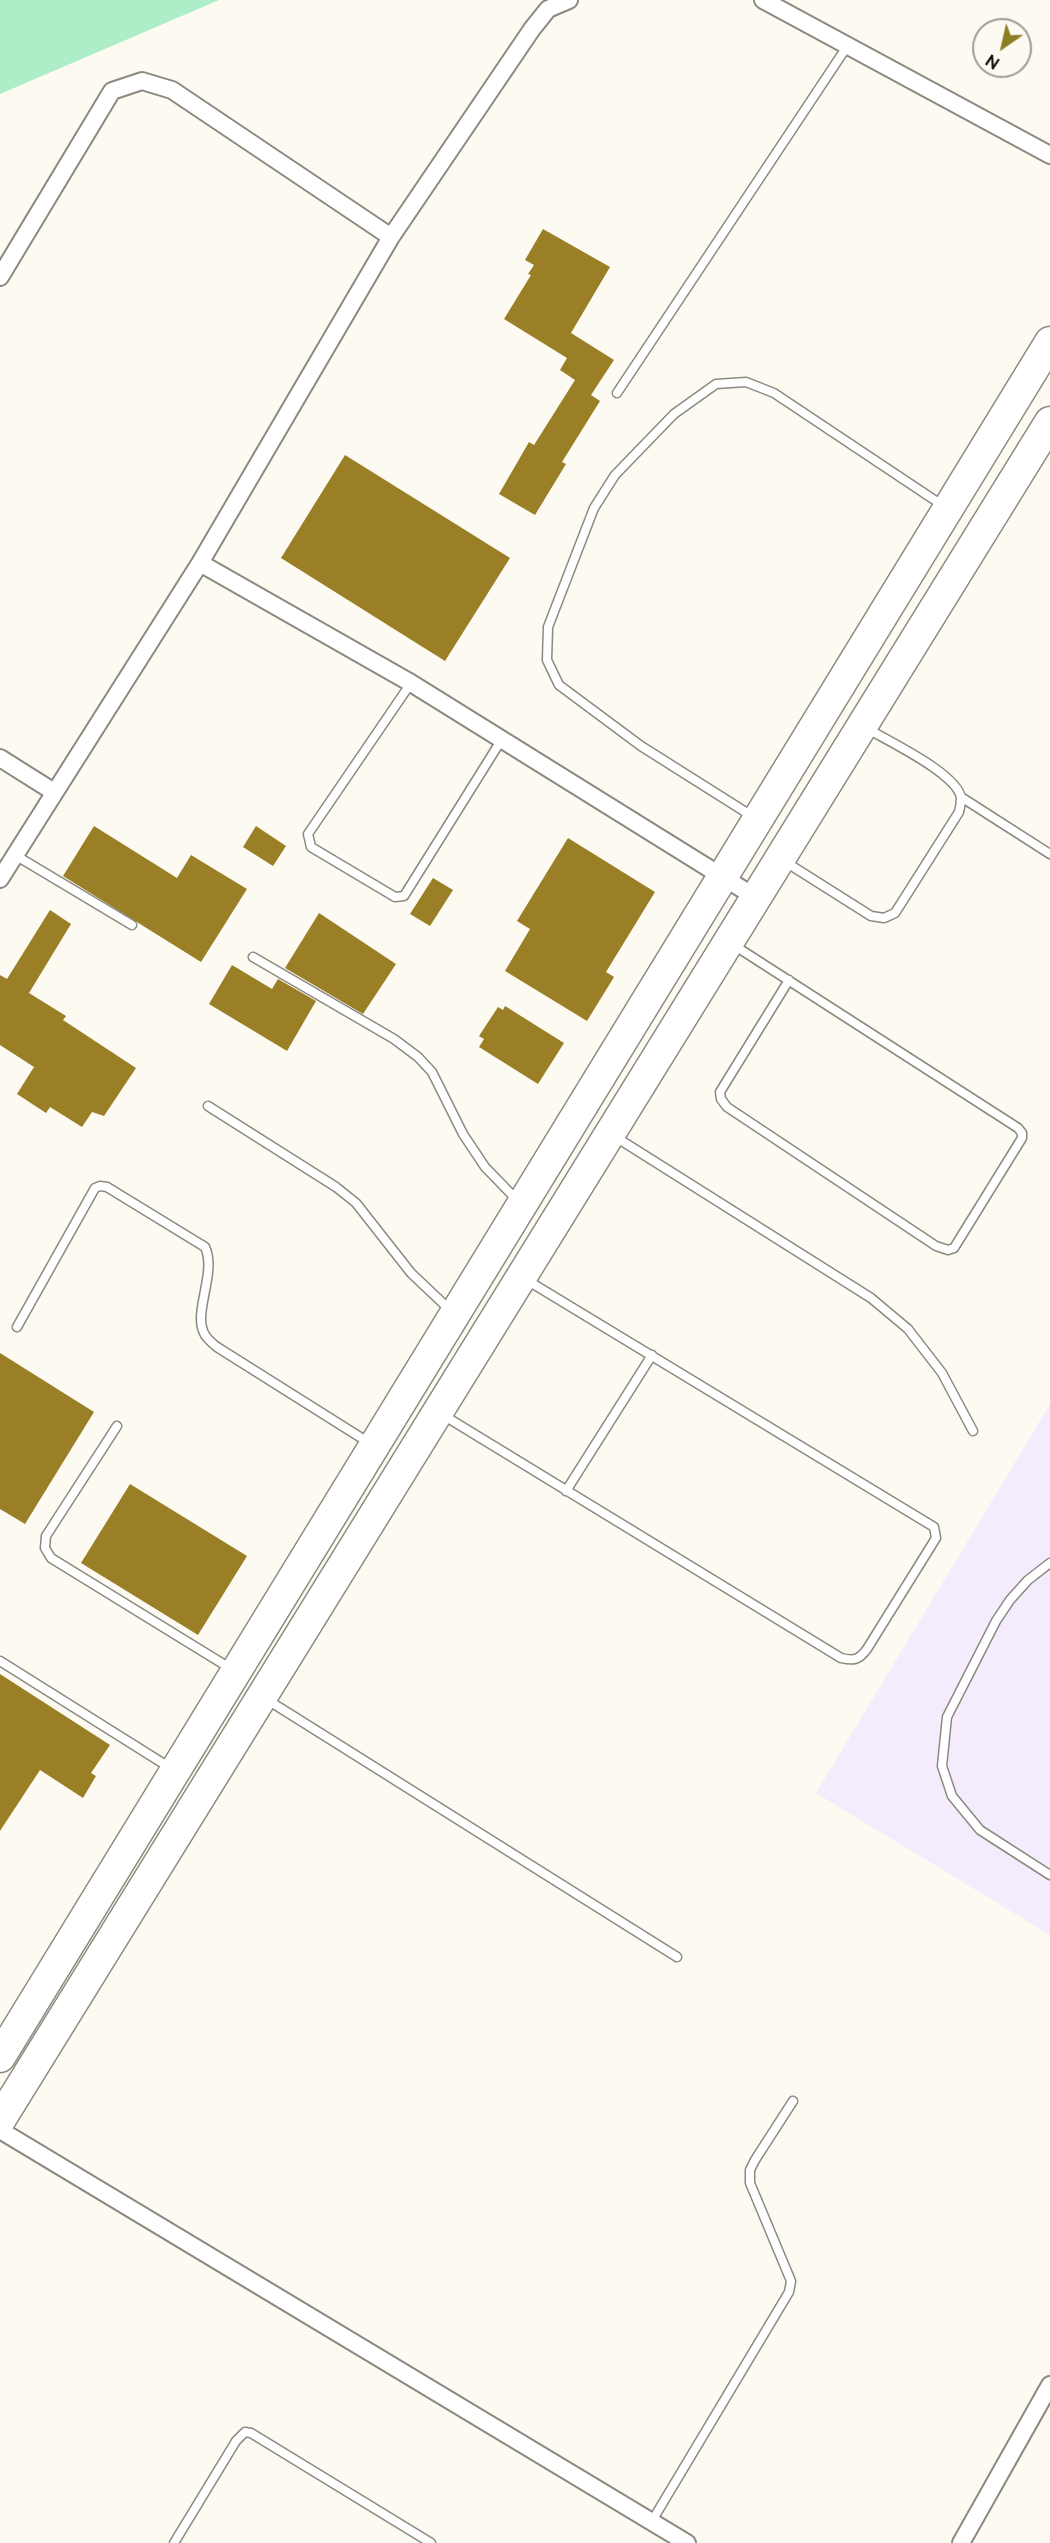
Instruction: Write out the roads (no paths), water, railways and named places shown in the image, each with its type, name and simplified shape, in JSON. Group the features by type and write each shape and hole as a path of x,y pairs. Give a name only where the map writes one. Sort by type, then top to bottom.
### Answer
{"highway":[{"path":"0,2057 1050,342"},
{"path":"0,2120 1050,422"}],"street":[{"path":"0,879 200,562 391,237 532,29 548,9 569,0"},
{"path":"763,0 1050,155"},
{"path":"0,277 112,91 142,81 172,90 391,237"},
{"path":"200,562 411,682 755,897"},
{"path":"0,758 54,792"},
{"path":"0,2130 687,2543"},
{"path":"961,2543 1050,2385"}],"lane":[{"path":"617,393 848,45"},
{"path":"758,820 641,746 559,685 547,660 548,627 594,508 615,475 674,414 716,384 746,382 774,393 948,509"},
{"path":"411,682 308,834 311,847 395,897 404,896 502,739"},
{"path":"862,725 934,768 954,784 961,797 1050,854"},
{"path":"779,858 871,916 884,918 895,913 959,812 961,797"},
{"path":"15,855 132,925"},
{"path":"727,941 789,980 1018,1128 1022,1133 1022,1138 954,1248 948,1250 936,1246 728,1107 721,1099 720,1092 789,980"},
{"path":"253,957 394,1040 418,1057 432,1072 463,1134 485,1167 521,1205"},
{"path":"207,1106 336,1187 356,1203 411,1273 454,1314"},
{"path":"609,1132 871,1298 908,1329 942,1373 973,1431"},
{"path":"16,1327 94,1188 107,1186 206,1247 209,1262 201,1324 204,1334 217,1347 374,1446"},
{"path":"437,1412 841,1658 852,1661 861,1658 936,1538 934,1527 520,1276"},
{"path":"566,1491 652,1355"},
{"path":"117,1426 46,1536 45,1548 51,1558 236,1672"},
{"path":"1050,1563 1028,1580 996,1620 947,1717 942,1766 952,1796 980,1830 1050,1875"},
{"path":"0,1661 175,1771"},
{"path":"263,1697 677,1957"},
{"path":"652,2522 789,2292 791,2281 750,2182 750,2170 793,2101"},
{"path":"174,2543 236,2440 245,2432 251,2433 431,2543"}]}
